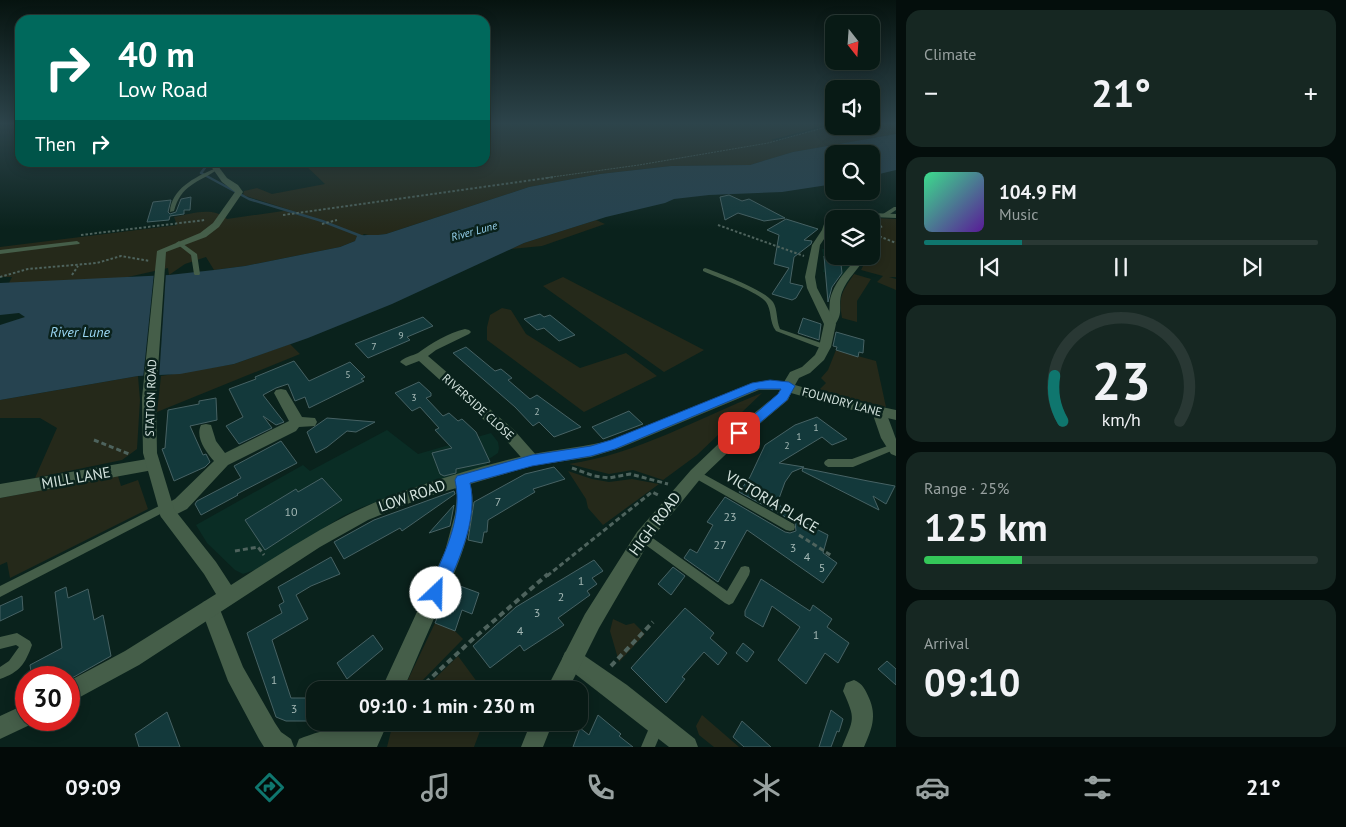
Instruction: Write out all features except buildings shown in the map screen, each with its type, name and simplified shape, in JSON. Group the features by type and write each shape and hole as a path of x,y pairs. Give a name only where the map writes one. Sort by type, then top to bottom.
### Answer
{"street":[{"path":"161,265 162,251 203,235 216,225 237,194 235,186 226,182 212,168"},
{"path":"830,324 810,282 817,242 824,234 829,220 848,214 896,216"},
{"name":"STATION ROAD","path":"161,265 149,398 149,432 146,465 166,509 210,568 227,598"},
{"path":"825,347 830,324 837,314 836,296 840,287 857,265"},
{"path":"406,362 421,356 432,347 465,332"},
{"name":"HIGH ROAD","path":"561,681 610,589 643,537 696,474 739,433 783,397 794,375 813,364 825,347"},
{"name":"RIVERSIDE CLOSE","path":"421,356 509,434 532,460"},
{"name":"LOW ROAD","path":"80,686 132,658 334,529 362,515 419,492 532,460 591,451 615,444 756,386 770,384 789,386"},
{"name":"FOUNDRY LANE","path":"789,386 810,395 896,415"},
{"path":"166,509 181,504 223,461 303,422 284,404 281,393"},
{"path":"879,412 894,448"},
{"path":"206,429 207,438 223,461"},
{"name":"MILL LANE","path":"0,491 146,465"},
{"path":"396,681 443,577 456,542 463,517 465,494 462,480"},
{"path":"210,609 235,674 267,731 283,747"},
{"path":"572,659 687,747"},
{"path":"853,747 864,719 862,705 854,691"},
{"path":"0,728 15,720"},
{"path":"307,747 353,739 365,746 372,731"},
{"path":"532,747 538,731"}],"lane":[{"path":"172,211 174,199 180,191 212,168"},
{"path":"885,215 896,208"},
{"path":"0,252 77,243"},
{"path":"179,243 194,254 197,274"},
{"path":"705,270 766,297 772,308 775,327 778,330 825,347"},
{"path":"828,463 853,462 894,448"},
{"name":"VICTORIA PLACE","path":"696,474 790,527"},
{"path":"0,592 166,509"},
{"path":"643,537 729,599 745,571"},
{"path":"0,643 17,639 26,644 21,658 8,671 0,673"},
{"path":"648,747 658,724"}],"path":[{"path":"283,215 673,159"},
{"path":"75,236 221,218"},
{"path":"322,224 337,220"},
{"path":"718,225 798,255 815,259"},
{"path":"880,228 889,225"},
{"path":"880,235 896,243"},
{"path":"0,277 28,269 79,266 121,256 135,257 161,265"},
{"path":"72,275 79,266"},
{"path":"94,440 130,454 146,465"},
{"path":"565,465 594,476 609,478 630,474 661,481"},
{"path":"428,681 503,611 652,492 664,498 681,490"},
{"name":"VICTORIA PLACE","path":"790,527 832,556"},
{"path":"235,551 258,547 274,568"},
{"path":"612,666 652,622"}],"shaded area":[{"path":"490,159 770,159 750,165 671,166 600,174 529,187 386,234 373,236 364,234 355,241 340,247 245,266 214,270 206,257 185,264 169,275 168,268 119,279 8,285 12,277 0,277 0,247 177,225 174,217 194,213 215,213 227,219 290,210 243,195 244,191 257,188 272,194 325,184 307,167 490,167"},
{"path":"880,218 896,219 896,277 889,277 896,279 896,290 877,282 883,276 861,270 864,265 880,265"},
{"path":"596,220 605,224 542,246 511,249 524,243"},
{"path":"822,249 825,249 825,264"},
{"path":"825,264 851,265 841,277 823,272"},
{"path":"854,274 871,279 857,301 857,322 842,318 840,304 846,285"},
{"path":"563,277 704,350 664,372 543,286"},
{"path":"502,308 511,310 526,334 580,368 626,353 657,376 584,412 487,340 487,327 490,315"},
{"path":"290,344 300,354 157,412 161,376 234,364"},
{"path":"836,350 876,361 886,407 821,391 820,389 826,383 821,378 828,370"},
{"path":"138,376 140,400 137,449 122,460 35,478 57,428 40,418 0,418 0,400"},
{"path":"762,393 697,455 663,480 633,470 609,474 569,464 594,459 643,444"},
{"path":"387,430 418,454 491,433 498,442 499,448 498,453 489,459 485,468 419,486 360,508 343,516 260,568 243,574 235,570 207,543 196,525 303,465 310,471"},
{"path":"568,471 592,479 609,482 632,479 659,484 603,525 588,508 586,499"},
{"path":"118,476 121,486 138,480 148,509 10,578 7,562 0,565 0,498"},
{"path":"613,619 626,625 634,623 645,634 619,662 610,631"},
{"path":"435,623 455,631 463,639 422,681 407,681"},
{"path":"458,656 476,681 432,681"},
{"path":"702,715 739,747 714,747 699,735 696,726"},
{"path":"391,731 480,731 474,747 387,747"}],"water":[{"name":"River Lune","path":"770,159 825,159 825,185 782,192 709,195 674,199 665,203 606,217 524,243 392,304 308,338 234,364 180,374 138,376 0,400 0,325 25,317 19,313 0,315 0,283 169,275 245,266 340,247 355,241 357,236 386,234 529,187 600,174 671,166 750,165"},
{"name":"River Lune","path":"880,159 896,159 896,170 880,174"}],"pier":[{"path":"166,272 159,379 143,379 154,273"}],"waterway":[{"path":"206,167 201,173 249,199 322,221 366,238"}],"route":[{"path":"436,593 456,542 463,517 465,494 462,480 532,460 591,451 615,444 647,432 718,400 756,386 770,384 789,386 783,397 739,433"}]}
